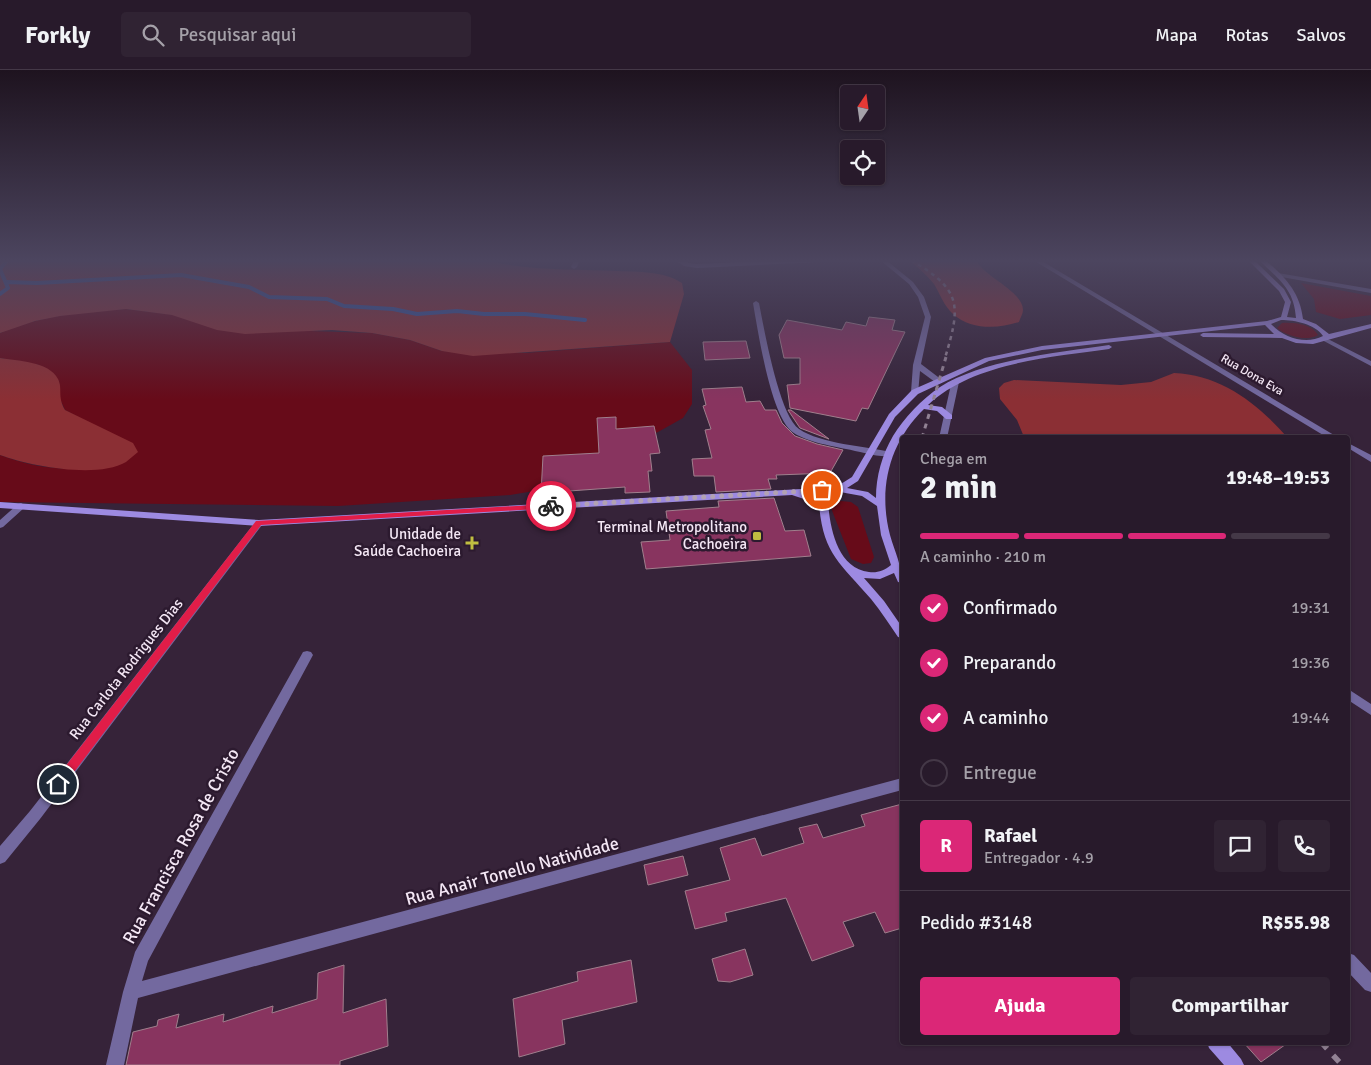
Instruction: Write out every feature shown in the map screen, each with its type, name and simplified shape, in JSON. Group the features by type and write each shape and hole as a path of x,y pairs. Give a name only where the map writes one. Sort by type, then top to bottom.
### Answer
{"main road":[{"path":"1283,319 1287,306"},
{"path":"1300,306 1300,322"},
{"path":"900,631 872,594 838,558 826,531 823,502 827,496 855,479 892,416 915,392 987,359 1010,354 1158,334 1268,323 1283,319 1316,327 1355,329"},
{"path":"1268,323 1272,330 1284,336 1302,341 1325,338 1371,326"},
{"path":"1316,327 1326,334 1325,338"},
{"path":"900,575 879,504 880,478 888,454 908,419 945,387 998,366 1020,361 1166,338 1229,335 1284,336"},
{"path":"922,406 939,409 949,417"},
{"path":"0,505 259,523 840,489 865,494 879,504"},
{"path":"787,491 823,502"},
{"path":"847,568 861,574 877,575 887,573 896,566"},
{"path":"1218,1045 1235,1065"}],"street":[{"path":"757,306 767,357 785,419 794,429 812,437 888,454"},
{"path":"915,392 917,365 928,317 924,306"},
{"name":"Rua Dona Eva","path":"1113,306 1330,435"},
{"path":"1325,338 1371,364"},
{"path":"917,365 938,380"},
{"path":"944,435 952,406 955,382"},
{"path":"1350,446 1371,459"},
{"path":"0,525 21,506"},
{"name":"Rua Carlota Rodrigues Dias","path":"0,857 41,807 259,523"},
{"name":"Rua Francisca Rosa de Cristo","path":"115,1065 131,992 141,958 307,655"},
{"path":"1350,695 1371,710"},
{"name":"Rua Anair Tonello Natividade","path":"131,992 900,785"},
{"path":"1350,963 1371,984"}],"shaded area":[{"path":"0,306 680,306 670,342 473,356 442,351 410,340 372,333 332,330 245,334 217,330 172,315 126,309 60,316 35,321 0,333"},
{"path":"1022,306 1023,313 1019,322 985,327 960,319 947,307"},
{"path":"1315,306 1371,306 1371,315 1340,319 1316,312"},
{"path":"126,309 310,331 372,333 410,340 442,351 525,353 670,342 692,370 692,404 683,418 658,432 625,445 552,488 510,495 338,506 0,502 0,455 30,464 62,469 93,468 125,462 86,421 65,410 60,399 59,381 39,365 0,358 0,333 46,318 94,311"},
{"path":"1282,323 1297,323 1307,326 1312,328 1318,335 1308,338 1291,336 1277,328"},
{"path":"0,358 40,365 54,373 58,379 61,401 65,410 133,443 138,452 126,462 98,470 45,467 0,455"},
{"path":"1174,373 1207,379 1237,393 1250,402 1285,435 1023,435 1017,420 1000,399 999,388 1004,383 1014,380 1121,385 1151,382"},
{"path":"841,501 851,502 858,507 874,557 871,563 863,564 851,559 831,508 832,504"}],"building":[{"path":"869,317 895,320 892,330 905,332 868,409 862,408 856,421 790,408 787,385 800,384 800,358 784,358 779,335 787,320 842,330 846,322 866,326"},
{"path":"746,341 750,358 705,360 703,342"},
{"path":"742,387 746,402 760,401 765,410 776,410 782,423 795,436 817,444 843,450 830,473 776,475 777,479 768,479 771,489 716,492 714,476 694,476 692,459 712,458 705,430 711,429 703,406 706,405 702,389"},
{"path":"788,410 791,410 829,439 800,428"},
{"path":"616,417 616,429 654,426 660,453 650,454 652,471 648,471 650,492 625,493 625,487 541,493 543,456 599,453 597,418"},
{"name":"Terminal Metropolitano Cachoeira","path":"774,498 785,531 804,530 811,556 646,569 641,542 670,540 666,511 719,507 718,501"},
{"path":"900,805 900,929 885,933 875,912 843,922 854,946 812,961 786,898 725,913 727,921 695,929 685,891 730,880 720,848 755,838 762,856 804,843 799,828 817,824 823,838 865,826 861,815"},
{"path":"683,856 688,875 648,885 644,865"},
{"path":"745,949 753,975 730,982 718,981 712,959"},
{"path":"631,960 637,1002 562,1020 565,1044 519,1057 513,999 578,981 577,972"},
{"path":"344,965 343,1013 386,999 388,1046 340,1061 340,1065 126,1065 133,1032 157,1026 158,1020 179,1014 176,1028 224,1014 223,1022 273,1006 272,1013 317,999 318,973"},
{"path":"1246,1045 1285,1045 1261,1062"}],"waterway":[{"path":"351,306 393,309 417,314 457,311 484,314 525,314 585,320"}],"railway":[{"path":"945,358 954,325 954,306"},
{"path":"923,435 946,357"},
{"path":"1324,1045 1342,1065"}],"way so far":[{"path":"551,506 822,490"}],"place":[{"name":"Terminal Metropolitano Cachoeira","path":"757,536"},
{"name":"Unidade de Saúde Cachoeira","path":"472,543"}],"route":[{"path":"58,784 259,523 308,522 551,506"}]}
